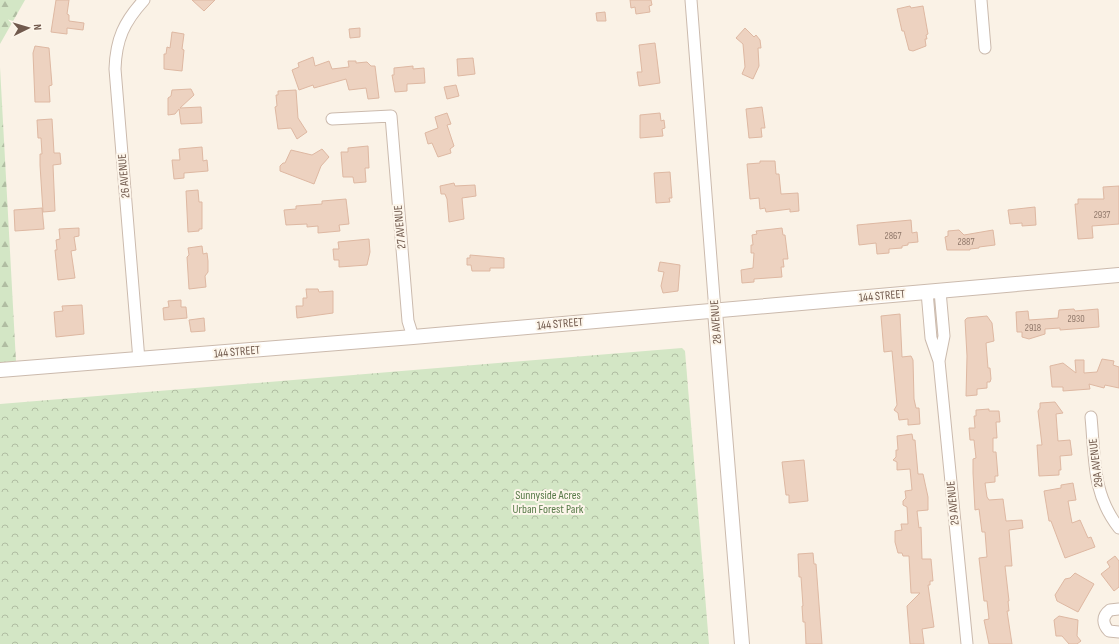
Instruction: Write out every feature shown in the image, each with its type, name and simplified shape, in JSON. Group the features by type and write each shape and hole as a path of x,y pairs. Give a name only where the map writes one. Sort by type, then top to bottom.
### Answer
{"street":[{"name":"26 AVENUE","path":"139,360 115,69 116,49 123,28 144,0"},
{"name":"28 AVENUE","path":"691,0 742,644"},
{"path":"981,0 985,48"},
{"name":"27 AVENUE","path":"332,119 391,116 408,321 413,337"},
{"name":"144 STREET","path":"0,370 413,337 1119,275"},
{"name":"29 AVENUE","path":"934,292 931,338 939,361 967,644"},
{"name":"29A AVENUE","path":"1091,417 1101,500 1119,528"},
{"path":"1119,609 1110,610 1104,616 1103,620 1109,631 1119,632"}],"green space":[{"path":"0,0 25,0 0,44"},
{"path":"0,67 16,362 0,363"},
{"name":"Sunnyside Acres Urban Forest Park","path":"682,348 685,351 709,644 0,644 0,404"}],"building":[{"path":"56,0 69,0 67,14 69,15 69,21 84,23 83,30 67,28 67,34 51,32"},
{"path":"192,0 215,0 204,11"},
{"path":"630,0 651,0 652,5 649,6 650,12 636,14 635,7 631,8"},
{"path":"910,6 911,8 923,6 928,34 926,35 927,39 925,39 926,46 913,51 909,50 904,31 902,31 897,9"},
{"path":"605,12 606,21 597,21 596,13"},
{"path":"360,28 360,37 350,38 349,29"},
{"path":"745,28 754,37 756,35 760,40 761,48 758,48 759,66 753,79 742,74 745,67 743,44 736,38"},
{"path":"172,32 184,34 182,71 164,69 164,54 166,54 167,47 170,48"},
{"path":"655,43 660,83 639,86 637,72 642,72 639,45"},
{"path":"35,46 49,48 52,85 49,86 50,102 35,102 33,53"},
{"path":"313,57 315,66 329,61 332,69 349,67 348,61 356,61 356,63 367,62 371,66 375,66 379,98 368,99 366,88 349,90 346,79 314,88 313,85 299,90 292,70 299,67 298,63"},
{"path":"473,58 475,74 458,76 457,59"},
{"path":"413,66 413,69 424,68 425,83 407,84 407,91 395,92 392,75 394,75 394,68"},
{"path":"456,85 459,96 447,99 444,87"},
{"path":"191,89 194,95 180,108 201,107 202,123 181,124 179,109 175,114 168,115 168,98 171,96 172,90"},
{"path":"296,90 298,118 307,132 297,139 291,128 278,129 275,107 277,106 276,95 278,95 278,91"},
{"path":"762,107 765,128 761,128 762,137 749,138 746,109"},
{"path":"447,113 451,124 447,125 454,146 450,149 451,153 438,157 432,143 428,144 425,133 438,128 435,117"},
{"path":"660,113 661,121 664,120 665,128 662,129 663,136 640,138 640,115"},
{"path":"52,119 54,153 60,153 61,164 53,165 55,211 43,212 40,165 40,154 42,154 41,138 38,138 37,120"},
{"path":"368,146 369,168 365,168 366,182 354,183 353,177 343,177 341,152 348,152 348,148"},
{"path":"202,147 203,161 207,160 208,171 184,173 184,178 174,179 172,160 180,160 179,149"},
{"path":"322,149 329,157 321,166 314,184 280,171 280,166 285,163 291,150 312,155"},
{"path":"760,161 775,161 776,174 779,174 781,194 798,193 799,211 790,212 790,209 766,212 765,208 760,209 759,198 750,199 747,164 760,163"},
{"path":"670,172 672,198 669,198 670,202 656,203 654,173"},
{"path":"454,183 455,186 475,185 476,196 462,198 464,219 449,222 447,199 445,194 441,194 440,186"},
{"path":"1119,186 1119,224 1092,226 1093,238 1078,239 1075,204 1078,204 1078,199 1104,199 1103,187"},
{"path":"198,190 199,202 202,202 202,229 199,229 199,231 188,232 186,191"},
{"path":"346,199 349,224 339,225 340,231 318,233 318,226 307,227 307,224 286,225 284,210 296,209 296,206 322,204 322,201"},
{"path":"1035,207 1036,225 1022,226 1022,223 1010,224 1008,210"},
{"path":"42,208 44,229 15,231 14,210"},
{"path":"911,220 912,233 917,232 918,242 908,243 908,245 902,246 902,248 889,249 889,253 877,254 876,243 859,245 857,225"},
{"path":"79,228 79,236 74,237 76,250 71,251 75,278 58,280 55,250 57,250 56,240 60,239 59,229"},
{"path":"782,228 783,235 785,235 788,259 783,259 784,267 781,267 782,277 754,279 754,282 742,283 741,270 753,268 754,253 751,253 751,245 753,245 752,235 757,234 756,231"},
{"path":"959,230 964,235 993,230 995,245 970,250 947,250 945,237 948,236 948,231"},
{"path":"369,239 370,252 367,265 339,267 339,260 334,260 333,249 339,249 338,242"},
{"path":"202,246 203,254 207,253 208,261 208,272 205,276 206,287 189,289 187,257 189,255 188,248"},
{"path":"470,255 504,258 504,268 490,268 490,271 472,271 471,265 467,265 467,258 470,258"},
{"path":"660,262 680,265 678,291 663,293 661,286 664,272 658,271"},
{"path":"306,289 318,289 319,292 333,291 333,313 297,318 296,306 303,306 303,298 307,298"},
{"path":"181,300 181,307 186,307 187,318 164,320 163,308 169,307 168,301"},
{"path":"82,305 84,334 56,337 54,312 63,311 62,306"},
{"path":"1074,309 1075,311 1098,309 1099,327 1060,330 1060,328 1045,329 1045,334 1029,339 1022,337 1022,332 1017,332 1016,312 1028,311 1029,320 1058,318 1059,310"},
{"path":"900,314 902,357 911,356 913,360 914,399 916,408 919,408 920,424 908,425 908,419 899,420 898,413 894,410 897,405 892,351 884,352 881,316"},
{"path":"987,316 992,323 994,341 986,343 988,368 990,368 991,379 990,382 987,382 987,388 977,389 977,395 966,396 967,356 965,320 967,318"},
{"path":"204,318 205,331 191,332 189,320"},
{"path":"1102,359 1114,361 1113,365 1119,367 1119,388 1105,385 1104,388 1089,384 1090,389 1063,391 1063,387 1052,387 1050,366 1063,363 1076,373 1075,360 1084,360 1084,373 1097,372"},
{"path":"1055,402 1063,413 1056,414 1058,441 1070,440 1072,455 1060,456 1061,470 1059,470 1059,475 1039,476 1037,445 1042,445 1038,411 1040,408 1040,403"},
{"path":"989,409 989,411 999,411 1000,422 996,422 997,438 993,438 993,452 996,452 998,476 995,476 995,482 985,483 987,497 989,500 1003,499 1006,521 1022,520 1023,528 1009,530 1012,566 1005,566 1009,601 1009,611 1007,611 1012,644 989,644 984,620 989,619 987,601 984,601 979,558 987,557 985,532 982,532 979,509 975,510 973,459 976,458 974,440 970,440 969,428 975,428 974,416 976,416 976,410"},
{"path":"912,434 913,440 915,440 918,474 923,474 928,497 928,510 917,511 919,528 921,527 922,559 931,559 933,581 930,581 930,585 928,585 934,627 922,629 924,644 910,644 907,606 920,593 911,593 909,556 903,556 902,553 898,553 895,542 895,531 902,530 901,524 908,524 907,507 903,505 903,501 906,498 905,491 912,490 910,469 897,470 897,462 893,460 896,457 896,450 898,450 897,436"},
{"path":"804,460 808,501 789,503 789,495 786,495 782,462"},
{"path":"1073,483 1076,500 1068,501 1072,523 1080,520 1088,538 1091,537 1095,547 1065,558 1051,521 1049,521 1044,491 1061,488 1061,485"},
{"path":"813,553 814,564 816,564 822,644 806,644 805,622 803,622 801,577 799,577 798,554"},
{"path":"1115,556 1119,561 1119,587 1114,591 1101,574 1110,567 1107,562"},
{"path":"1075,573 1094,584 1078,612 1057,601 1055,595 1065,579 1070,578"},
{"path":"1059,616 1078,620 1077,636 1081,641 1077,644 1069,644 1062,636 1056,636 1054,620"}]}
